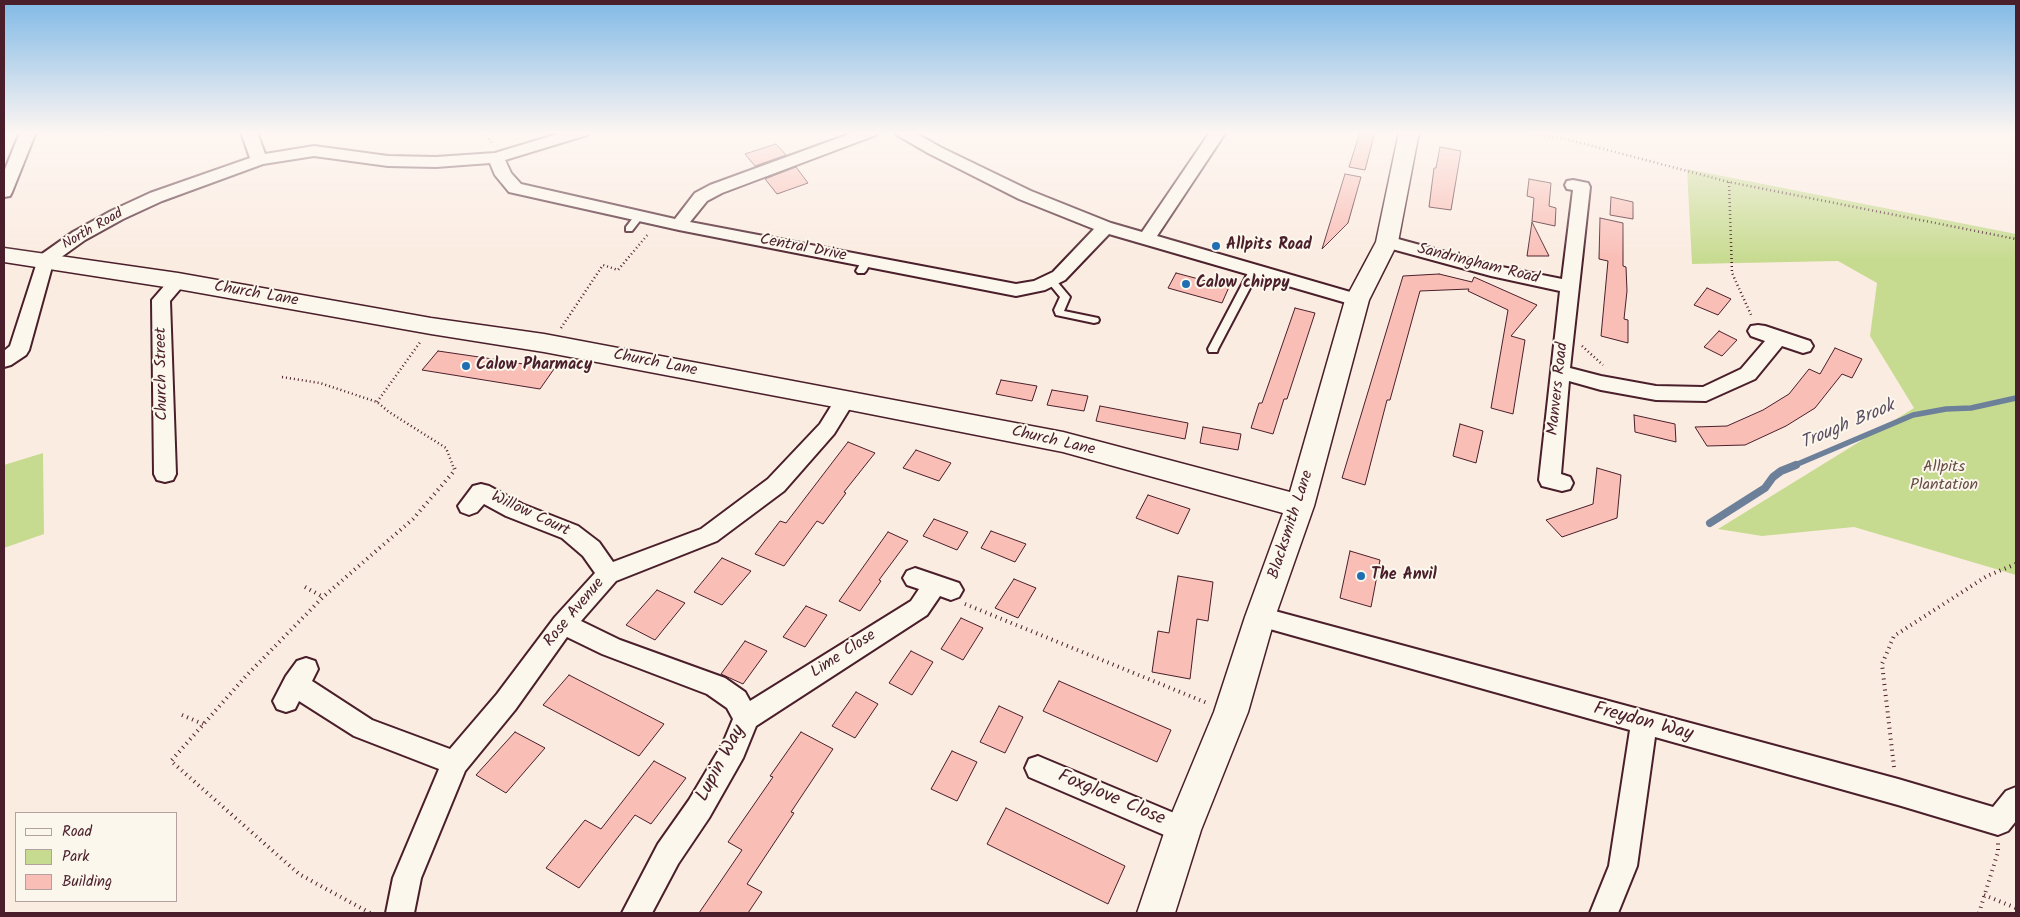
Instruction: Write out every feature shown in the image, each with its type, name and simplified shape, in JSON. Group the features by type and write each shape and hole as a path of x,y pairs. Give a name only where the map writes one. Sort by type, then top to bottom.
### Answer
{"street":[{"path":"4,192 11,175"},
{"name":"North Road","path":"45,260 79,236 117,215 156,197 217,175"},
{"name":"Central Drive","path":"503,175 515,188 634,223 659,221 863,266 1016,290 1039,286 1059,276 1106,227"},
{"path":"679,225 701,197 716,189 754,175"},
{"path":"983,175 1025,196 1106,227 1357,300"},
{"path":"1146,240 1189,175"},
{"name":"Blacksmith Lane","path":"1156,913 1183,830 1231,712 1260,617 1300,506 1357,300 1387,242 1400,175"},
{"name":"Manvers Road","path":"1549,480 1582,186 1573,185"},
{"name":"Sandringham Road","path":"1387,242 1497,272 1570,287"},
{"name":"Church Lane","path":"4,255 178,281 432,326 544,343 1063,442 1300,506"},
{"path":"4,360 19,350 45,260"},
{"name":"Church Street","path":"165,474 161,300 178,281"},
{"path":"1758,331 1803,346"},
{"path":"1560,372 1656,393 1706,394 1748,374 1778,338"},
{"name":"Rose Avenue","path":"400,913 407,878 455,763 506,702 562,624 608,574 709,535 776,485 827,429 845,400"},
{"name":"Willow Court","path":"480,494 514,510 570,532 591,549 608,574"},
{"name":"Lime Close","path":"746,718 920,608 934,584"},
{"name":"Freydon Way","path":"1260,617 1898,792 1998,822"},
{"name":"Lupin Way","path":"562,624 610,647 716,686 736,700 746,718 734,749 699,809 668,854 636,913"},
{"path":"296,685 363,728 455,763"},
{"path":"1604,913 1623,866 1644,723"},
{"name":"Foxglove Close","path":"1038,768 1183,830"},
{"path":"1998,822 2016,800"}],"lane":[{"path":"1213,350 1254,271"},
{"path":"1051,280 1065,297 1059,310 1060,313 1094,320"}],"path":[{"path":"1702,175 1729,182 2016,239"},
{"path":"1729,182 1733,252 1732,274 1758,331"},
{"path":"544,343 563,326 603,265 618,270 659,221"},
{"path":"282,377 320,383 378,402 432,326"},
{"path":"1565,332 1630,388"},
{"path":"1898,792 1882,664 1894,636 1986,576 2016,564"},
{"path":"934,584 951,598 1231,712"},
{"path":"305,588 323,597"},
{"path":"182,715 203,724"},
{"path":"1979,913 1998,852 1998,822"},
{"path":"1984,895 2016,908"}],"green space":[{"name":"Allpits Plantation","path":"1687,175 1716,175 2016,234 2016,575 1854,527 1762,536 1718,529 1914,408 1870,336 1877,283 1838,261 1692,264"},
{"path":"43,453 44,534 4,548 4,465"}],"building":[{"path":"776,175 802,175 808,183 777,194 765,179"},
{"path":"1345,175 1361,177 1348,223 1322,249"},
{"path":"1433,175 1457,175 1451,210 1429,207"},
{"path":"1529,179 1551,183 1549,206 1556,208 1555,226 1532,221 1534,198 1527,196"},
{"path":"1611,197 1633,202 1633,219 1610,215"},
{"path":"1600,218 1623,223 1623,266 1626,267 1627,291 1624,319 1628,320 1628,343 1601,336 1608,261 1599,259"},
{"path":"1532,222 1549,256 1527,256"},
{"path":"1176,273 1229,287 1222,303 1168,288"},
{"path":"1439,274 1472,282 1474,277 1537,305 1511,336 1525,340 1513,414 1491,408 1508,310 1468,291 1469,289 1420,291 1390,400 1387,400 1365,485 1342,478 1403,276"},
{"path":"1707,288 1731,299 1718,315 1694,305"},
{"path":"1295,308 1315,313 1287,399 1284,399 1273,434 1251,428 1259,403 1262,403"},
{"path":"1719,331 1737,340 1722,356 1704,347"},
{"path":"1835,348 1862,359 1852,378 1842,374 1815,408 1786,426 1745,445 1707,446 1695,427 1727,426 1763,410 1789,394 1809,369 1820,374"},
{"path":"438,351 554,369 540,389 422,370"},
{"path":"1001,380 1037,386 1032,401 996,394"},
{"path":"1052,390 1088,396 1084,411 1047,405"},
{"path":"1100,406 1188,423 1185,439 1096,421"},
{"path":"1634,415 1675,424 1676,442 1635,432"},
{"path":"1460,424 1483,431 1476,463 1453,456"},
{"path":"1203,427 1241,434 1238,450 1200,443"},
{"path":"848,442 875,453 844,492 846,493 823,524 817,521 784,566 755,554 780,521 786,523"},
{"path":"916,450 951,463 939,481 903,468"},
{"path":"1597,468 1621,475 1617,518 1562,537 1546,520 1593,504"},
{"path":"1148,495 1190,509 1178,534 1136,518"},
{"path":"934,519 968,532 957,550 923,536"},
{"path":"991,531 1026,544 1015,562 981,548"},
{"path":"888,532 908,541 879,580 881,581 860,611 839,601"},
{"name":"The Anvil","path":"1350,551 1380,560 1371,607 1340,598"},
{"path":"722,558 751,571 722,605 694,592"},
{"path":"1178,576 1213,582 1208,621 1197,619 1190,679 1152,672 1158,631 1169,633"},
{"path":"1014,579 1036,588 1018,618 995,608"},
{"path":"657,590 685,603 655,640 626,625"},
{"path":"806,606 827,615 805,647 783,637"},
{"path":"961,618 983,628 963,660 941,649"},
{"path":"745,641 767,651 743,684 721,674"},
{"path":"911,651 933,662 912,695 889,683"},
{"path":"569,675 664,724 639,756 543,705"},
{"path":"1059,681 1171,730 1157,762 1043,711"},
{"path":"856,692 878,704 855,738 832,726"},
{"path":"999,706 1023,717 1005,753 980,742"},
{"path":"515,732 545,748 506,793 476,775"},
{"path":"801,732 833,749 791,812 794,813 747,884 762,892 748,913 699,913 742,850 728,842 773,777 770,776"},
{"path":"952,751 977,762 957,801 931,789"},
{"path":"654,761 686,778 651,824 635,815 579,888 546,868 585,820 601,829"},
{"path":"1006,808 1125,866 1108,904 987,844"}],"waterway":[{"name":"Trough Brook","path":"1793,466 1913,415 1946,409 1971,408 2016,398"},
{"name":"Trough Brook","path":"1710,523 1765,488 1773,477 1781,471 1796,465"}],"place":[{"name":"Allpits Road","path":"1216,246"},
{"name":"Calow chippy","path":"1186,284"},
{"name":"Calow Pharmacy","path":"466,366"},
{"name":"The Anvil","path":"1361,576"}]}
